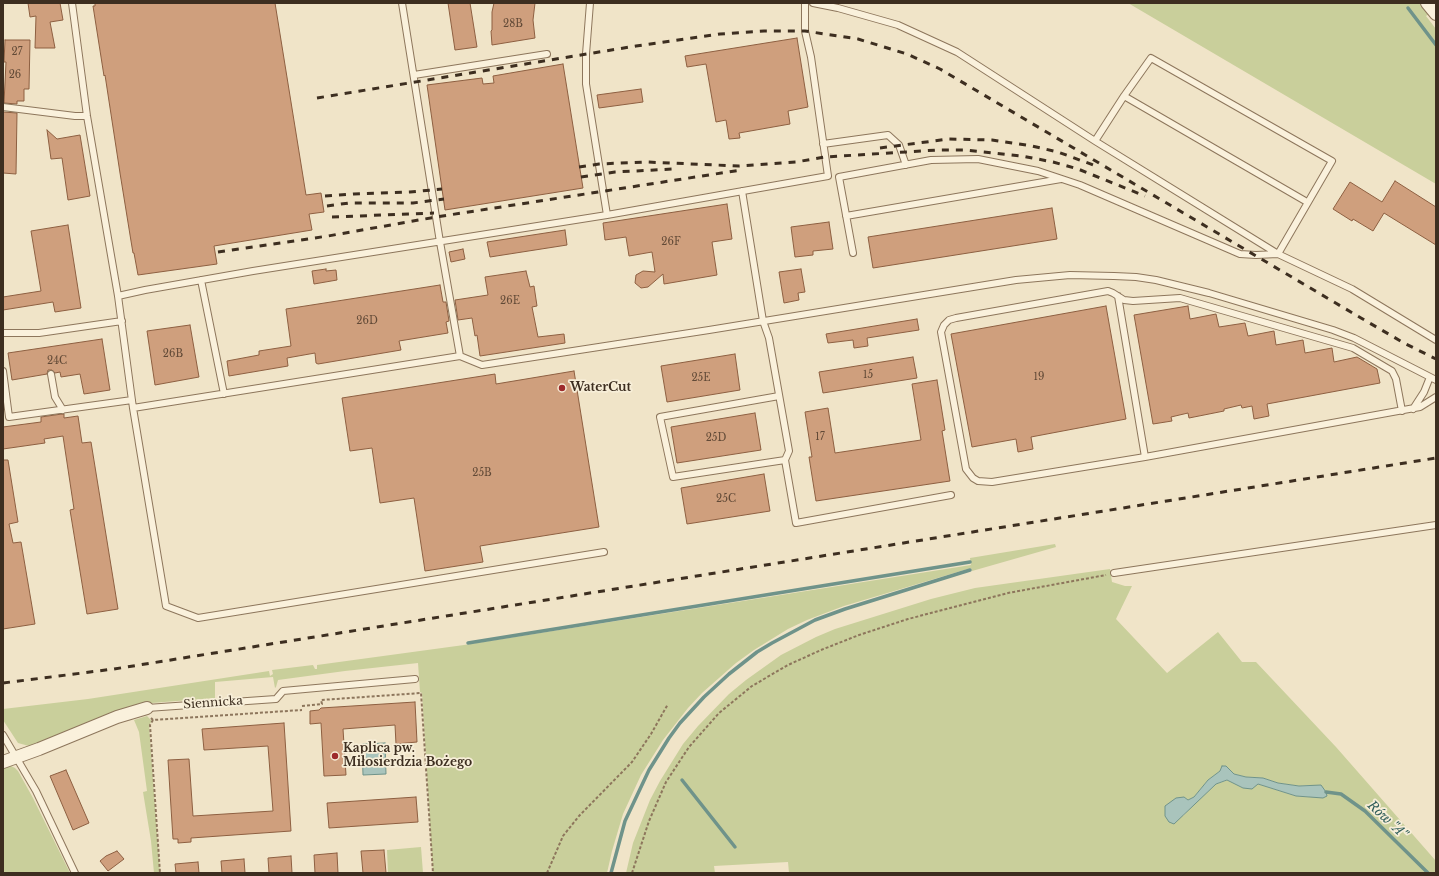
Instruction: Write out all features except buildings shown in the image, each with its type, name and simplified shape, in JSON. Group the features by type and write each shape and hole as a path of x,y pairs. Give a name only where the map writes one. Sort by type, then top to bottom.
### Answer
{"street":[{"path":"1427,3 1436,14"},
{"name":"Siennicka","path":"3,762 17,758 117,717 147,712"}],"lane":[{"path":"72,3 87,116 118,296 133,408 166,606 198,618 604,552"},
{"path":"402,3 440,242 460,356"},
{"path":"590,3 586,54 586,84 608,215"},
{"path":"118,296 201,280 608,215 828,176 811,57 805,31 805,3"},
{"path":"813,3 838,8 898,25 957,52 1095,141 1278,254 1352,289 1436,340"},
{"path":"414,75 547,54"},
{"path":"1095,141 1151,58 1332,161 1278,254"},
{"path":"1124,96 1307,202"},
{"path":"3,107 75,116 87,116"},
{"path":"823,144 888,135 899,146 906,165"},
{"path":"853,253 839,177 931,160 978,159 1038,171 1080,184 1240,254 1278,254"},
{"path":"846,216 1063,179"},
{"path":"742,191 763,321 769,338 789,452 785,460 796,523 951,495"},
{"path":"133,408 460,356 482,365 601,348 1016,280 1070,275 1121,276 1156,280 1209,293 1333,330 1354,338 1433,378 1413,409"},
{"path":"201,280 224,394"},
{"path":"1402,411 1396,379 1392,371 1353,348 1180,298 1133,301 1124,300 1108,291 956,318 949,320 944,325 941,332 966,469 973,478 978,481 992,482 1145,457 1402,411 1413,409 1420,407 1436,397"},
{"path":"1118,296 1145,457"},
{"path":"3,333 38,333 122,321"},
{"path":"3,371 9,417 132,400"},
{"path":"51,374 55,397 63,410"},
{"path":"779,396 660,417 673,477 785,460"},
{"path":"1114,573 1436,525"},
{"name":"Siennicka","path":"147,712 276,699 283,691 415,680"},
{"path":"3,735 36,791 75,873"}],"path":[{"path":"632,873 649,821 666,782 689,747 719,714 752,686 788,665 859,635 1008,593 1114,573"},
{"path":"302,706 322,704 321,700 421,693 433,873"},
{"path":"547,873 563,836 579,816 632,762 651,734 668,704"},
{"path":"153,720 302,710"},
{"path":"147,712 153,720"},
{"path":"153,720 150,725 160,873"}],"green space":[{"path":"1128,3 1420,3 1429,14 1426,16 1436,29 1436,184"},
{"path":"1055,544 1056,547 972,571 971,568 844,606 788,629 736,663 702,693 688,708 663,740 641,775 623,814 607,873 433,873 422,693 420,692 418,663 278,680 275,688 273,677 215,682 215,698 139,704 105,715 29,746 18,743 3,720 3,709 88,699 269,671 270,676 273,674 272,670 313,665 315,669 317,669 317,665 464,645 971,565 970,558"},
{"path":"1110,569 1112,582 1125,586 1132,586 1116,619 1167,673 1218,632 1242,662 1256,662 1336,747 1436,861 1436,873 789,873 788,862 714,866 715,873 626,873 633,843 650,800 683,744 729,694 746,680 781,655 835,629 931,599 975,588","holes":["1222,766 1226,766 1234,774 1246,777 1263,778 1278,783 1299,786 1311,785 1309,797 1296,796 1258,784 1243,788 1228,780 1216,784 1183,816 1184,797 1188,800 1194,797 1208,780 1220,771"]},
{"path":"147,716 152,721 149,725 160,873 154,873 151,841 143,792 147,791 139,732 134,720"},
{"path":"11,766 18,771 33,798 70,873 3,873 3,768"},
{"path":"421,847 423,873 388,873 387,850"}],"water":[{"path":"385,743 386,774 363,775 362,744"},
{"path":"1222,766 1226,766 1234,774 1246,777 1263,778 1278,783 1299,786 1321,785 1327,796 1323,798 1296,796 1258,784 1252,789 1243,788 1227,780 1216,784 1174,824 1169,822 1165,816 1165,806 1176,798 1184,797 1188,800 1194,797 1208,780 1220,771"}],"waterway":[{"path":"1408,8 1436,45"},
{"path":"468,643 970,562"},
{"path":"611,873 625,821 649,770 680,723 704,697 729,674 757,652 815,620 845,609 970,570"},
{"path":"682,780 735,847"},
{"name":"Rów \"A\"","path":"1326,792 1341,794 1365,811 1428,873"}],"railway":[{"path":"317,98 636,46 720,34 764,31 805,31 858,39 907,54 940,69 1361,318 1404,343 1436,359"},
{"path":"880,148 949,139 992,140 1032,146 1058,152 1096,166"},
{"path":"579,167 599,164 646,162 739,166 796,162 825,157 937,150 965,150 1022,156 1053,162 1078,169 1145,196"},
{"path":"581,177 615,172 673,169"},
{"path":"218,252 328,236 436,217 741,170"},
{"path":"325,196 442,189"},
{"path":"327,206 349,203 413,203 444,199"},
{"path":"332,217 434,213"},
{"path":"3,683 114,669 1436,458"}],"place":[{"name":"WaterCut","path":"562,388"},
{"name":"Kaplica pw. Miłosierdzia Bożego","path":"335,756"}]}
